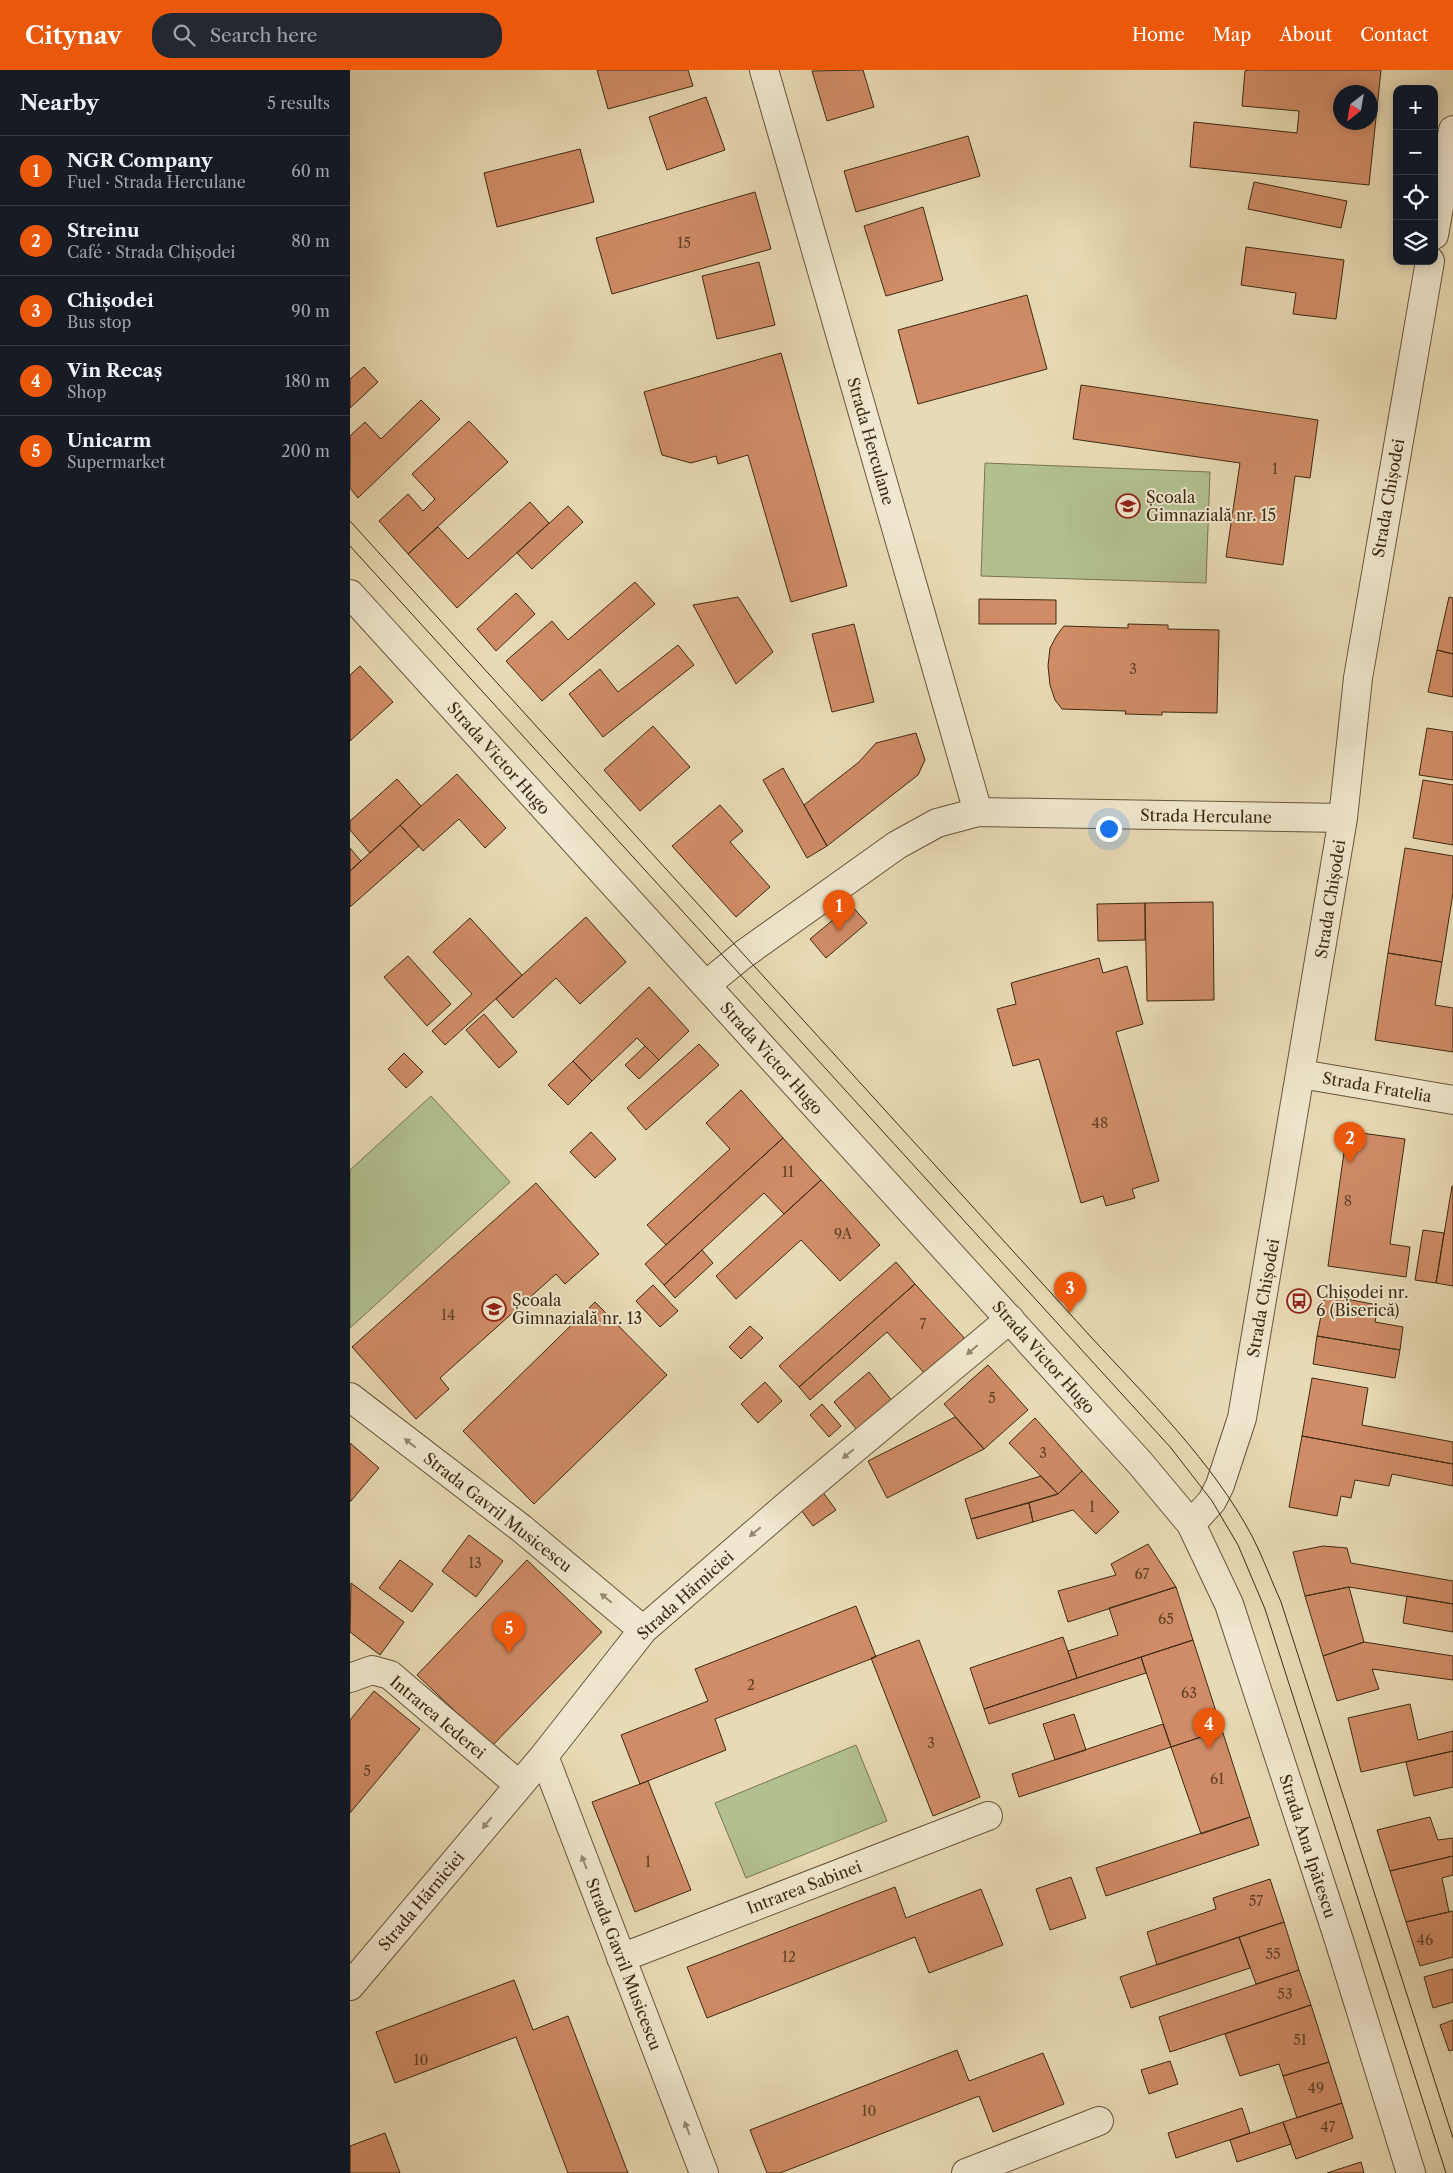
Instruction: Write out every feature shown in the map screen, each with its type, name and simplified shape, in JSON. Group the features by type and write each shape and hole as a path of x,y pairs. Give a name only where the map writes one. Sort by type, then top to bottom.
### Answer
{"street":[{"name":"Strada Herculane","path":"764,70 978,812"},
{"path":"1437,220 1453,130"},
{"name":"Strada Chișodei","path":"1191,1524 1212,1501 1220,1485 1242,1418 1343,818 1358,678 1429,265"},
{"name":"Strada Victor Hugo","path":"350,594 1140,1462 1191,1524"},
{"name":"Strada Herculane","path":"706,985 744,954 896,845 937,822 978,812 1343,818"},
{"name":"Strada Fratelia","path":"1301,1074 1453,1100"},
{"name":"Strada Hărniciei","path":"350,1986 544,1756 643,1630 792,1501 1010,1319"},
{"name":"Strada Gavril Musicescu","path":"350,1396 521,1528 643,1630"},
{"name":"Strada Ana Ipătescu","path":"1191,1524 1229,1604 1338,1937 1411,2173"},
{"name":"Intrarea Iederei","path":"350,1678 372,1670 390,1675 519,1785"},
{"name":"Strada Gavril Musicescu","path":"544,1756 704,2173"},
{"name":"Intrarea Sabinei","path":"621,1958 988,1816"},
{"path":"966,2173 1099,2121"}],"green space":[{"path":"985,463 1210,472 1206,583 981,576"},
{"path":"431,1096 510,1182 350,1328 350,1170"},
{"path":"856,1745 887,1821 746,1878 715,1803"}],"building":[{"path":"597,70 688,70 693,86 608,109"},
{"path":"863,70 874,107 827,121 812,71"},
{"path":"1381,70 1378,99 1378,85 1333,85 1333,130 1375,130 1369,185 1190,167 1194,122 1297,133 1299,111 1242,106 1245,71"},
{"path":"706,97 725,150 667,170 649,117"},
{"path":"968,136 980,176 856,212 844,171"},
{"path":"580,149 594,202 497,227 484,173"},
{"path":"1254,182 1347,201 1341,228 1248,209"},
{"path":"755,192 771,249 612,294 596,238"},
{"path":"923,207 943,280 886,296 864,226"},
{"path":"1246,247 1344,260 1336,319 1293,314 1296,293 1241,285"},
{"path":"759,262 775,325 717,339 702,276"},
{"path":"1027,295 1047,369 918,404 898,330"},
{"path":"781,353 847,586 791,602 748,455 718,464 716,456 691,463 662,455 644,392"},
{"path":"364,367 378,382 350,408 350,379"},
{"path":"1081,385 1318,420 1310,478 1295,476 1283,565 1226,557 1240,463 1073,439"},
{"path":"421,400 440,419 358,498 350,488 350,436 365,422 381,439"},
{"path":"469,421 508,462 408,554 379,521 408,494 423,511 435,499 412,474"},
{"path":"530,502 549,523 457,608 408,554 438,527 468,559"},
{"path":"568,506 583,522 532,569 517,553"},
{"path":"635,582 655,604 542,701 506,661 552,621 568,640"},
{"path":"516,593 535,614 496,651 477,629"},
{"path":"738,597 773,652 736,684 693,605"},
{"path":"1449,597 1453,598 1453,654 1437,650"},
{"path":"979,599 1056,600 1056,624 979,624"},
{"path":"854,624 874,702 832,712 812,634"},
{"path":"1128,624 1168,625 1168,629 1219,630 1217,713 1162,712 1162,715 1125,714 1126,711 1062,709 1055,700 1050,685 1048,666 1050,648 1057,635 1064,626 1128,628"},
{"path":"678,645 694,665 603,737 569,694 600,669 618,692"},
{"path":"1437,650 1453,654 1453,697 1428,692"},
{"path":"360,666 393,702 350,741 350,675"},
{"path":"653,726 690,767 640,811 604,770"},
{"path":"1427,728 1453,732 1453,780 1419,775"},
{"path":"916,733 925,760 918,775 827,846 804,805 859,762 876,743"},
{"path":"783,768 827,846 807,858 763,780"},
{"path":"457,774 506,828 485,848 459,819 423,851 400,825"},
{"path":"397,779 421,806 370,853 350,830 350,821"},
{"path":"1423,780 1453,785 1453,845 1413,838"},
{"path":"720,805 743,831 730,842 770,887 736,917 672,846"},
{"path":"400,825 419,846 350,907 350,871"},
{"path":"350,848 361,861 350,871"},
{"path":"1405,848 1453,856 1453,893 1442,962 1388,953"},
{"path":"1213,902 1214,1000 1147,1001 1145,903"},
{"path":"1145,903 1145,940 1098,941 1097,904"},
{"path":"851,905 867,923 826,958 810,939"},
{"path":"586,917 626,962 580,1004 556,978 513,1018 496,999"},
{"path":"470,918 522,975 445,1045 432,1031 472,994 433,952"},
{"path":"1388,953 1442,962 1435,1005 1453,1008 1453,1052 1375,1040"},
{"path":"408,956 451,1004 427,1026 384,977"},
{"path":"1099,958 1103,973 1127,966 1143,1024 1116,1032 1159,1181 1132,1189 1135,1198 1106,1206 1103,1196 1081,1203 1039,1059 1013,1066 997,1009 1016,1004 1011,983"},
{"path":"649,987 689,1031 659,1060 637,1038 592,1081 573,1061"},
{"path":"484,1014 517,1052 499,1068 466,1030"},
{"path":"699,1044 719,1065 646,1130 627,1108"},
{"path":"645,1046 659,1060 639,1079 625,1065"},
{"path":"404,1053 423,1072 406,1088 388,1069"},
{"path":"573,1061 592,1081 568,1105 548,1085"},
{"path":"741,1090 783,1138 666,1245 647,1225 730,1149 706,1123"},
{"path":"1347,1131 1405,1139 1390,1244 1410,1247 1406,1277 1328,1266"},
{"path":"591,1132 616,1159 595,1178 570,1152"},
{"path":"783,1138 821,1180 784,1214 764,1193 664,1285 645,1264"},
{"path":"821,1180 880,1245 840,1281 801,1240 736,1299 716,1276"},
{"path":"536,1183 599,1254 565,1284 556,1274 440,1378 449,1389 416,1419 352,1347"},
{"path":"1453,1186 1453,1286 1436,1283"},
{"path":"1423,1230 1444,1233 1436,1283 1415,1280"},
{"path":"702,1250 713,1263 675,1298 664,1285"},
{"path":"896,1262 915,1284 799,1387 779,1366"},
{"path":"915,1284 967,1341 926,1375 887,1332 810,1400 799,1387"},
{"path":"653,1285 678,1311 660,1327 636,1301"},
{"path":"1325,1295 1378,1305 1375,1322 1403,1327 1400,1350 1317,1336"},
{"path":"595,1302 667,1375 534,1504 463,1431"},
{"path":"750,1326 763,1338 741,1359 729,1347"},
{"path":"1317,1336 1400,1350 1395,1378 1313,1364"},
{"path":"988,1365 1028,1410 984,1449 944,1404"},
{"path":"869,1372 893,1402 858,1431 834,1402"},
{"path":"1312,1378 1368,1388 1362,1425 1453,1442 1453,1464 1302,1436"},
{"path":"765,1382 782,1401 758,1423 741,1404"},
{"path":"822,1404 841,1426 829,1437 810,1415"},
{"path":"955,1417 984,1449 887,1498 868,1461"},
{"path":"1035,1418 1082,1471 1058,1494 1009,1443"},
{"path":"1302,1436 1453,1464 1453,1486 1392,1474 1389,1486 1355,1480 1351,1498 1341,1496 1337,1516 1289,1507"},
{"path":"350,1443 379,1468 350,1502"},
{"path":"1082,1471 1119,1512 1096,1534 1073,1510 1033,1522 1029,1503 1058,1494"},
{"path":"1041,1476 1058,1494 971,1519 965,1499"},
{"path":"822,1491 836,1510 813,1526 801,1510"},
{"path":"1029,1503 1033,1522 977,1539 971,1519"},
{"path":"469,1535 503,1561 476,1597 442,1571"},
{"path":"1148,1544 1176,1587 1068,1622 1058,1591 1116,1575 1111,1564"},
{"path":"1323,1546 1347,1548 1351,1563 1453,1581 1453,1604 1349,1587 1305,1596 1293,1552"},
{"path":"400,1560 433,1584 412,1612 379,1588"},
{"path":"527,1560 602,1632 492,1746 417,1675"},
{"path":"351,1583 404,1622 380,1655 350,1632"},
{"path":"1176,1587 1193,1640 1077,1678 1068,1651 1118,1635 1109,1608"},
{"path":"1349,1587 1364,1642 1323,1656 1305,1596"},
{"path":"1407,1596 1453,1604 1453,1632 1403,1623"},
{"path":"856,1606 876,1657 715,1719 726,1750 640,1784 621,1735 708,1701 695,1669"},
{"path":"1063,1637 1077,1678 984,1709 970,1668"},
{"path":"919,1640 980,1797 933,1816 871,1658"},
{"path":"1193,1640 1222,1730 1171,1747 1141,1657"},
{"path":"1364,1642 1453,1656 1453,1680 1372,1669 1379,1689 1337,1701 1323,1656"},
{"path":"1141,1657 1146,1673 989,1724 984,1709"},
{"path":"374,1691 420,1729 350,1813 350,1720"},
{"path":"1410,1704 1418,1740 1453,1731 1453,1751 1361,1772 1348,1718"},
{"path":"1074,1714 1086,1750 1055,1760 1043,1724"},
{"path":"1163,1724 1171,1747 1019,1797 1012,1774"},
{"path":"1222,1730 1250,1817 1201,1834 1171,1747"},
{"path":"1453,1751 1453,1787 1414,1796 1406,1762"},
{"path":"648,1781 691,1890 635,1912 592,1802"},
{"path":"1250,1817 1259,1845 1106,1896 1096,1868"},
{"path":"1430,1817 1438,1840 1453,1838 1453,1856 1390,1871 1377,1830"},
{"path":"1453,1856 1453,1875 1442,1878 1449,1912 1406,1922 1390,1871"},
{"path":"1071,1877 1086,1918 1050,1930 1036,1889"},
{"path":"1270,1879 1284,1922 1157,1965 1147,1932 1216,1909 1213,1898"},
{"path":"895,1887 906,1918 981,1889 1003,1945 929,1973 915,1937 707,2018 687,1967"},
{"path":"1453,1911 1453,1957 1420,1966 1406,1922"},
{"path":"1284,1922 1299,1970 1256,1984 1239,1937"},
{"path":"1239,1937 1250,1968 1131,2008 1120,1977"},
{"path":"1453,1969 1453,2002 1433,2008 1424,1977"},
{"path":"1299,1970 1311,2005 1170,2052 1159,2017"},
{"path":"514,1980 533,2030 568,2016 628,2173 568,2173 516,2037 395,2083 376,2032"},
{"path":"1311,2005 1329,2062 1283,2076 1279,2064 1240,2076 1225,2034"},
{"path":"1453,2020 1453,2050 1449,2051 1440,2025"},
{"path":"957,2050 969,2081 1043,2053 1064,2104 993,2132 979,2096 780,2173 767,2173 750,2130"},
{"path":"1170,2061 1178,2084 1149,2094 1141,2070"},
{"path":"1329,2062 1342,2103 1297,2118 1283,2076"},
{"path":"1342,2103 1353,2138 1296,2159 1283,2122"},
{"path":"1242,2108 1250,2133 1176,2158 1168,2133"},
{"path":"1283,2122 1291,2144 1237,2162 1230,2140"},
{"path":"385,2133 400,2173 350,2173 350,2146"},
{"path":"1361,2162 1364,2173 1327,2173"}],"tram line":[{"path":"350,521 1156,1407 1199,1456 1236,1508 1260,1552 1281,1602 1453,2138"},
{"path":"350,546 1171,1448 1212,1501 1238,1545 1265,1609 1446,2173"}],"place":[{"name":"Școala Gimnazială nr. 15","path":"1128,506"},
{"name":"NGR Company","path":"839,931"},
{"name":"Streinu","path":"1350,1163"},
{"name":"Chișodei nr. 6 (Biserică)","path":"1299,1301"},
{"name":"Școala Gimnazială nr. 13","path":"494,1309"},
{"name":"Chișodei","path":"1070,1313"},
{"name":"Unicarm","path":"509,1653"},
{"name":"Vin Recaș","path":"1209,1749"}]}
